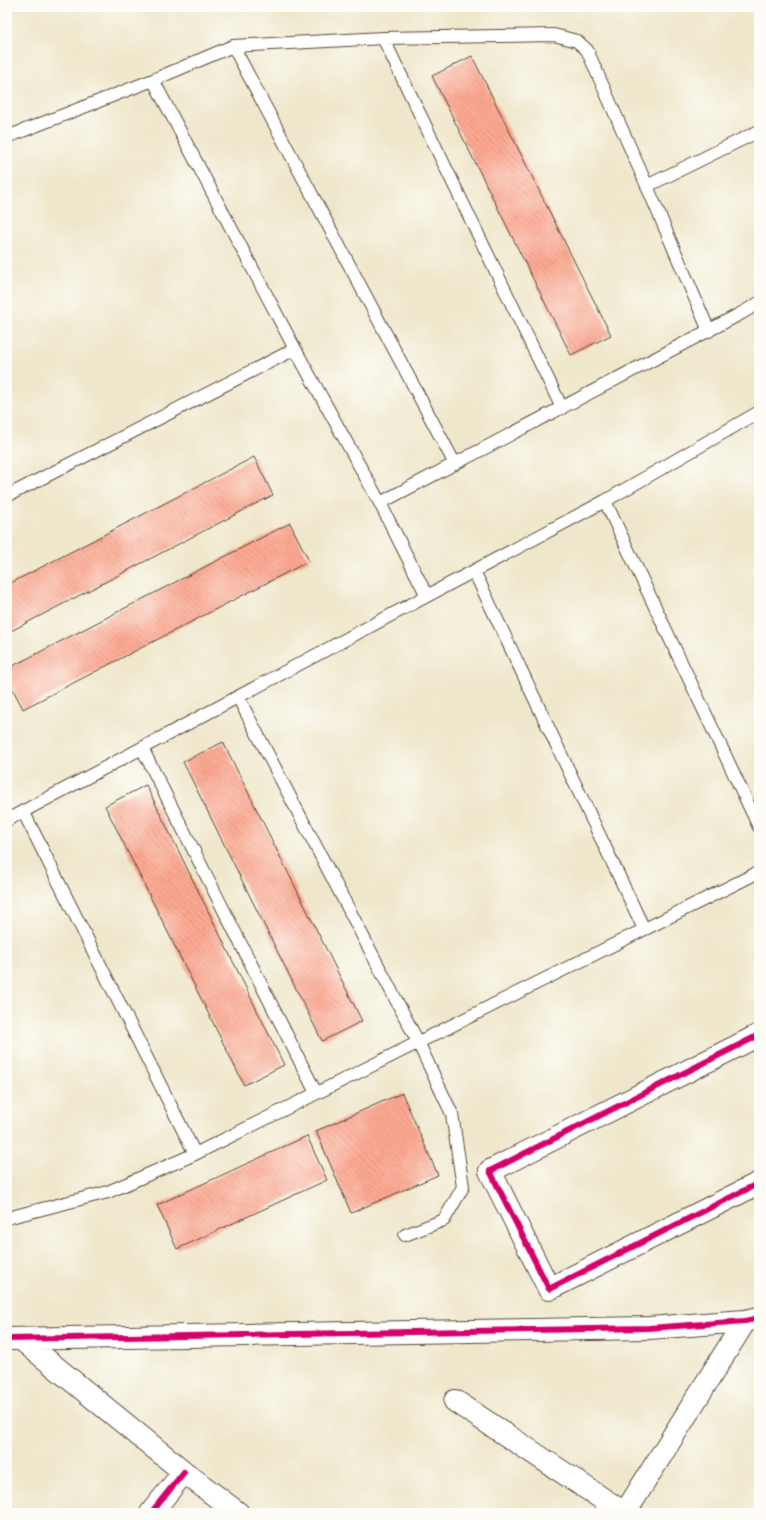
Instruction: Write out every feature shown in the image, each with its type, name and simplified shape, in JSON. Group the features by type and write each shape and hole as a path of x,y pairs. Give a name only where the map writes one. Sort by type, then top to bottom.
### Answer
{"street":[{"path":"759,1035 490,1171 549,1289 759,1183"},
{"path":"14,1339 641,1328 752,1320"},
{"path":"455,1401 625,1513 752,1320"},
{"path":"14,1339 238,1513"},
{"path":"151,1513 184,1472"}],"lane":[{"path":"7,137 153,80 233,46 383,38 554,35 577,41 586,50 647,186 709,331"},
{"path":"383,38 562,408"},
{"path":"233,46 455,464"},
{"path":"153,80 295,349 380,503 426,596"},
{"path":"647,186 759,131"},
{"path":"380,503 709,331 759,302"},
{"path":"7,496 295,349"},
{"path":"7,820 606,501 759,412"},
{"path":"606,501 759,828"},
{"path":"474,571 644,929"},
{"path":"238,697 418,1042 452,1114 463,1187 444,1220 405,1235"},
{"path":"142,748 316,1093"},
{"path":"23,811 195,1154"},
{"path":"7,1218 108,1192 195,1154 759,872"}],"building":[{"path":"472,56 611,335 571,355 432,76"},
{"path":"254,457 273,495 7,633 7,585"},
{"path":"290,523 309,561 23,709 7,678 7,669"},
{"path":"223,742 362,1021 322,1041 183,762"},
{"path":"146,785 284,1065 244,1085 105,806"},
{"path":"402,1093 438,1175 351,1213 316,1131"},
{"path":"307,1136 327,1180 177,1249 157,1205"}],"cycle path":[{"path":"759,1035 490,1171 549,1289 759,1183"},
{"path":"7,1339 649,1328 745,1321 759,1318"},
{"path":"151,1513 184,1472"}]}
